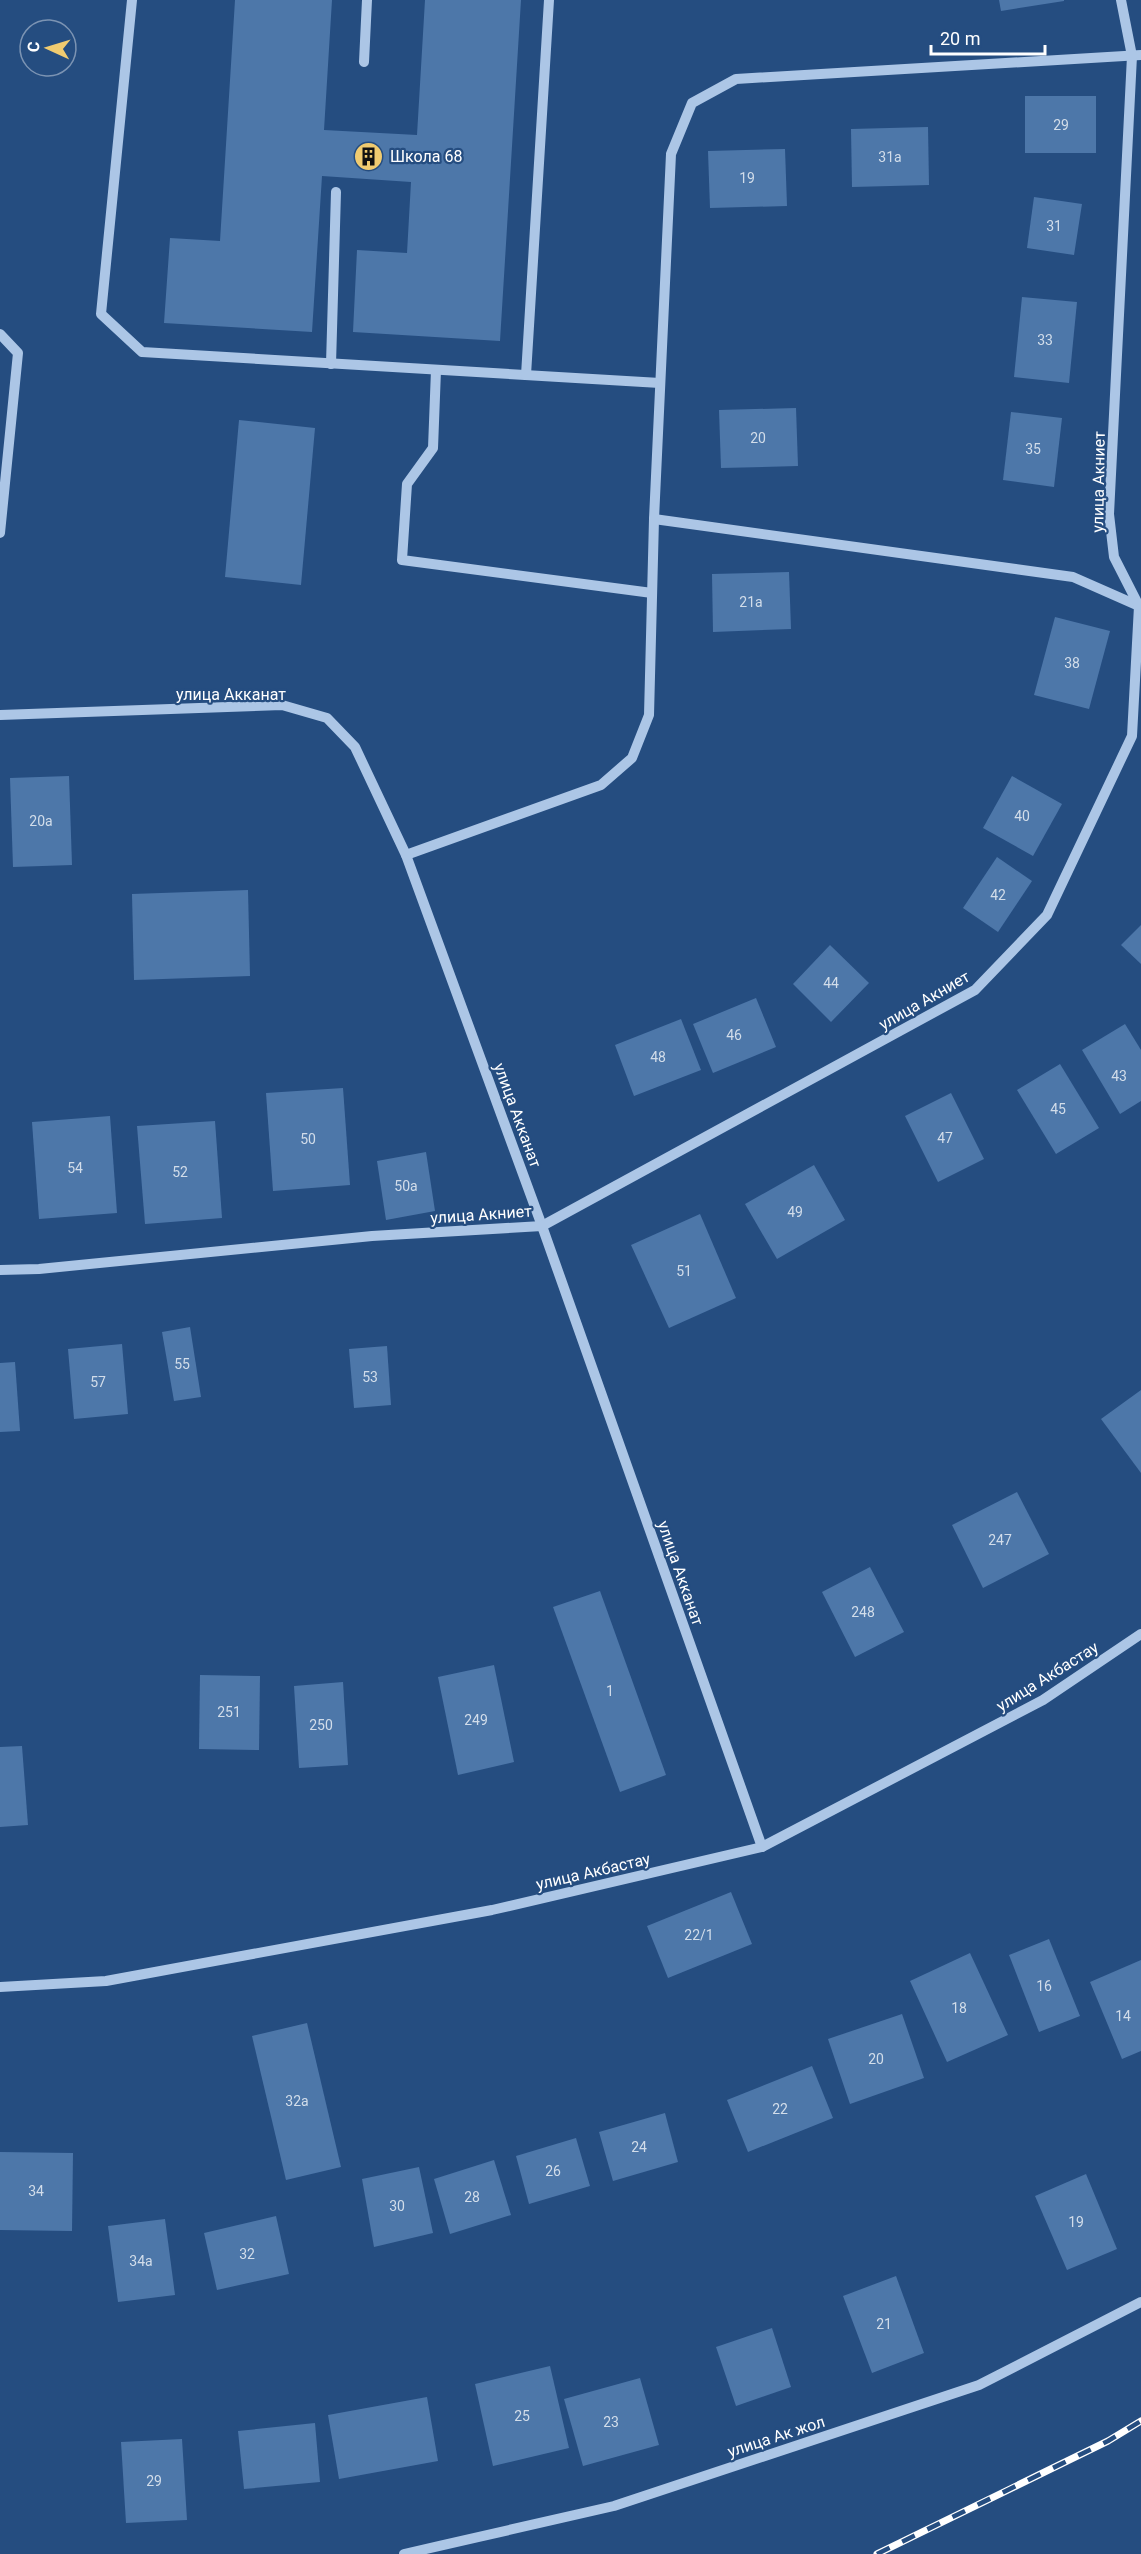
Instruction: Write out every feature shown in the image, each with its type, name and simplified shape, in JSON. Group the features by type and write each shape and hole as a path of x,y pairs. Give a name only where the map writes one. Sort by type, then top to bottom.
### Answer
{"street":[{"path":"132,0 102,314 142,352 660,383"},
{"path":"364,62 367,0"},
{"path":"526,375 549,0"},
{"name":"улица Акниет","path":"0,1270 39,1269 372,1236 542,1226 975,990 1047,915 1132,736 1140,607 1114,557 1109,514 1136,56 1121,0"},
{"path":"406,855 601,785 632,758 649,716 654,519 671,154 692,103 736,79 1136,56"},
{"path":"331,364 336,192"},
{"path":"0,334 18,353 0,532"},
{"path":"436,370 433,448 407,484 402,560 652,593"},
{"path":"654,519 1073,577 1140,607"},
{"name":"улица Акканат","path":"0,715 282,705 327,717 355,747 406,855 542,1226 762,1847"},
{"name":"улица Акбастау","path":"0,1987 106,1981 130,1977 492,1910 762,1847 1043,1700 1141,1634"},
{"name":"улица Ак жол","path":"404,2554 614,2506 979,2385 1141,2302"}],"building":[{"name":"Школа 68","path":"235,0 332,0 324,130 417,135 425,0 521,0 500,341 353,332 357,250 407,253 411,182 322,176 312,332 164,323 170,238 220,241"},
{"path":"999,0 1064,0 1064,1 1001,11"},
{"path":"1025,96 1096,96 1096,153 1025,153"},
{"path":"928,127 929,185 852,187 851,129"},
{"path":"785,149 787,206 710,208 708,151"},
{"path":"1034,197 1082,204 1074,255 1027,248"},
{"path":"1022,297 1077,302 1069,383 1014,377"},
{"path":"796,408 798,466 721,468 719,410"},
{"path":"1011,412 1062,418 1054,487 1003,480"},
{"path":"239,420 315,428 301,585 225,577"},
{"path":"789,572 791,629 713,632 712,574"},
{"path":"1055,617 1110,631 1089,709 1034,695"},
{"path":"69,776 72,865 13,867 10,778"},
{"path":"1012,776 1062,804 1033,856 983,828"},
{"path":"997,857 1032,881 998,932 963,908"},
{"path":"248,890 250,976 134,980 132,894"},
{"path":"1141,925 1141,964 1121,945"},
{"path":"830,945 869,983 831,1022 793,984"},
{"path":"756,998 776,1047 713,1073 693,1024"},
{"path":"681,1019 701,1070 634,1096 615,1045"},
{"path":"1125,1024 1141,1050 1141,1101 1120,1114 1082,1050"},
{"path":"1060,1064 1099,1128 1056,1154 1017,1090"},
{"path":"343,1088 350,1185 273,1191 266,1093"},
{"path":"951,1093 984,1159 938,1182 905,1116"},
{"path":"110,1116 117,1213 39,1219 32,1122"},
{"path":"215,1121 222,1218 145,1224 137,1126"},
{"path":"426,1152 435,1211 386,1220 377,1161"},
{"path":"814,1165 845,1220 777,1259 745,1204"},
{"path":"700,1214 736,1298 669,1328 631,1245"},
{"path":"190,1327 201,1397 174,1401 162,1332"},
{"path":"122,1344 128,1414 74,1419 68,1349"},
{"path":"387,1346 391,1405 354,1408 349,1349"},
{"path":"15,1362 20,1431 0,1432 0,1363"},
{"path":"1141,1390 1141,1473 1101,1419"},
{"path":"1017,1492 1049,1554 983,1588 952,1525"},
{"path":"870,1567 904,1632 855,1657 822,1592"},
{"path":"600,1591 666,1775 620,1792 553,1607"},
{"path":"494,1665 514,1762 458,1775 438,1677"},
{"path":"200,1675 260,1676 259,1750 199,1749"},
{"path":"343,1682 348,1765 299,1768 294,1686"},
{"path":"22,1746 28,1825 0,1827 0,1747"},
{"path":"731,1892 752,1944 668,1978 647,1926"},
{"path":"1049,1939 1080,2016 1039,2032 1009,1955"},
{"path":"970,1953 1008,2035 947,2062 910,1981"},
{"path":"1141,1960 1141,2051 1122,2059 1090,1982"},
{"path":"902,2014 924,2078 850,2104 828,2039"},
{"path":"307,2023 341,2167 286,2180 252,2036"},
{"path":"812,2066 833,2118 748,2152 727,2100"},
{"path":"665,2113 678,2162 613,2181 599,2132"},
{"path":"576,2138 590,2186 529,2204 516,2156"},
{"path":"0,2152 73,2153 72,2231 0,2230"},
{"path":"494,2160 511,2215 450,2234 434,2179"},
{"path":"419,2167 433,2233 374,2247 362,2179"},
{"path":"1086,2174 1117,2249 1067,2270 1035,2196"},
{"path":"276,2216 289,2274 217,2290 204,2233"},
{"path":"165,2219 175,2295 118,2302 108,2226"},
{"path":"896,2276 924,2353 872,2373 843,2296"},
{"path":"772,2328 791,2387 736,2406 716,2347"},
{"path":"550,2366 569,2448 493,2466 475,2384"},
{"path":"640,2378 659,2445 583,2466 564,2399"},
{"path":"427,2397 438,2461 339,2479 328,2415"},
{"path":"315,2423 320,2482 244,2489 238,2431"},
{"path":"182,2439 187,2520 126,2523 121,2442"}],"railway":[{"path":"877,2554 1108,2441 1141,2421"}],"place":[{"name":"Школа 68","path":"369,156"}]}
